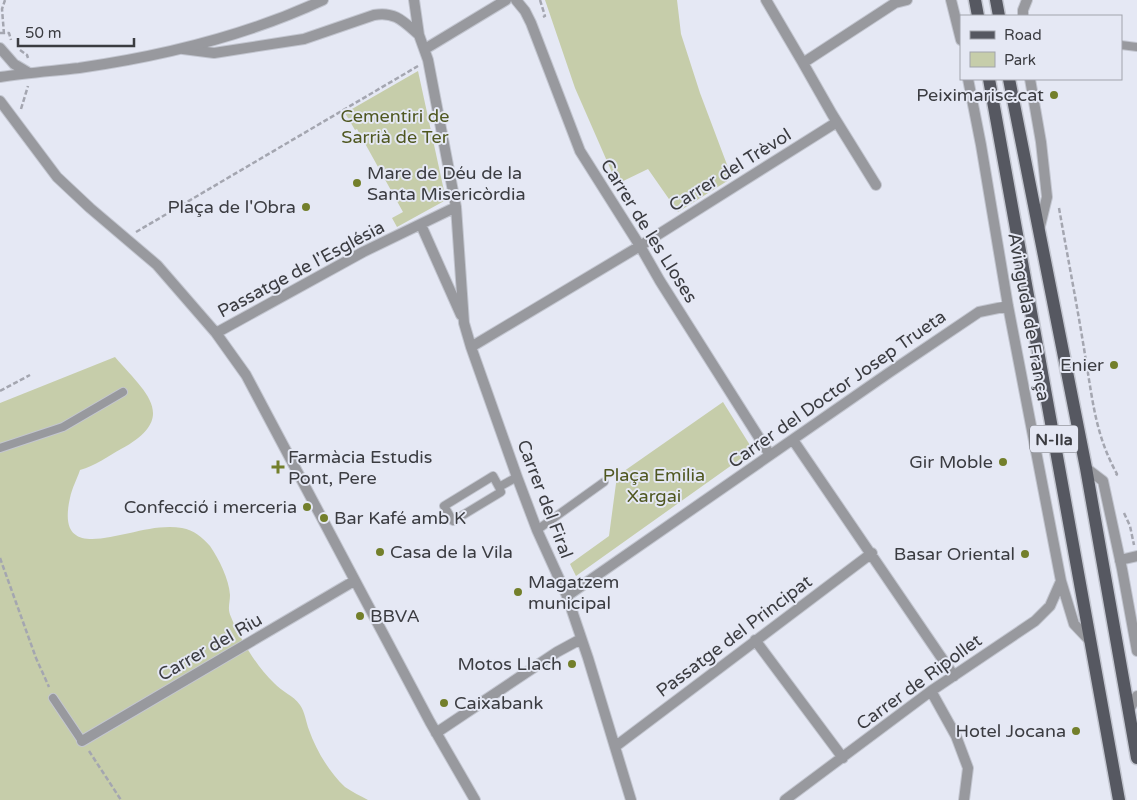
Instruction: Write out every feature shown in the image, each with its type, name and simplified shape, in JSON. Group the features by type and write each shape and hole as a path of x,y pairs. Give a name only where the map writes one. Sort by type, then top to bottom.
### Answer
{"main road":[{"path":"975,0 978,15"},
{"path":"996,0 999,15"},
{"name":"Avinguda de França","path":"989,80 1119,800"},
{"name":"Avinguda de França","path":"1009,80 1086,468 1137,758"}],"street":[{"path":"0,77 79,68 183,49 242,32 323,0"},
{"name":"Carrer del Firal","path":"414,0 419,35 428,60 456,207 464,323"},
{"path":"425,49 506,0"},
{"name":"Carrer de les Lloses","path":"516,0 532,23 580,151 770,455"},
{"name":"Carrer de les Lloses","path":"526,0 526,12"},
{"path":"766,0 876,185"},
{"path":"803,63 896,1 907,0"},
{"path":"951,0 960,36"},
{"path":"1023,15 1026,0"},
{"path":"183,49 214,53 304,39 384,13 393,15 419,35"},
{"path":"5,47 14,64 28,73"},
{"name":"Avinguda de França","path":"968,80 1008,306 1061,581 1074,624 1091,642"},
{"name":"Avinguda de França","path":"1030,80 1041,142 1046,197 1039,230"},
{"path":"0,101 57,177 157,265 216,333 246,375 354,581 436,733 475,800"},
{"name":"Carrer del Trèvol","path":"471,347 640,246 837,122"},
{"name":"Passatge de l'Església","path":"216,333 363,252 456,207"},
{"name":"Carrer del Firal","path":"421,225 464,323 517,477 537,530 567,596 616,746 631,800"},
{"name":"Carrer del Doctor Josep Trueta","path":"567,596 979,312 1008,306"},
{"path":"793,440 872,553 954,676"},
{"path":"1086,468 1103,481 1137,651"},
{"name":"Passatge del Principat","path":"616,746 872,553"},
{"path":"1120,560 1137,556"},
{"name":"Carrer del Riu","path":"82,741 354,581"},
{"name":"Carrer de Ripollet","path":"785,800 932,691 1035,621 1050,606 1061,581"},
{"path":"436,733 549,657 581,639"},
{"path":"755,640 843,758"},
{"path":"932,691 956,736 968,768 964,800"},
{"path":"1129,710 1137,696"}],"lane":[{"path":"1122,45 1137,47"},
{"path":"0,448 63,426 123,392"},
{"path":"493,476 499,487 501,492 453,521 444,506 493,476"},
{"path":"499,487 517,477"},
{"path":"537,530 604,482"},
{"path":"53,698 82,741"}],"path":[{"path":"5,0 2,9 5,47"},
{"path":"532,23 544,16 540,0"},
{"path":"126,238 428,60"},
{"path":"12,116 20,111 29,84 28,73"},
{"path":"1059,208 1074,286 1091,401 1105,452 1116,474 1113,483"},
{"path":"0,391 30,375"},
{"path":"1122,510 1130,526 1137,556"},
{"path":"0,558 36,658 53,698"},
{"path":"82,741 121,800"}],"green space":[{"path":"545,0 677,0 681,34 700,93 732,178 678,212 648,169 617,184 575,88"},
{"name":"Cementiri de Sarrià de Ter","path":"418,71 446,200 397,227 392,218 403,212 357,129 355,130 345,113"},
{"path":"115,357 146,393 153,415 149,426 139,437 101,461 80,470 70,498 68,515 70,527 75,534 83,538 93,539 163,527 182,528 198,534 210,546 223,569 228,582 230,614 250,652 261,669 277,686 300,705 315,745 334,775 345,787 368,800 0,800 0,403"},
{"name":"Plaça Emilia Xargai","path":"723,402 753,450 576,576 570,564 609,536 617,476"}],"place":[{"name":"Peiximarisc.cat","path":"1054,95"},
{"name":"Mare de Déu de la Santa Misericòrdia","path":"357,183"},
{"name":"Plaça de l'Obra","path":"306,207"},
{"name":"Enier","path":"1114,365"},
{"name":"Gir Moble","path":"1003,462"},
{"name":"Farmàcia Estudis Pont, Pere","path":"278,467"},
{"name":"Confecció i merceria","path":"307,507"},
{"name":"Bar Kafé amb K","path":"324,518"},
{"name":"Casa de la Vila","path":"380,552"},
{"name":"Basar Oriental","path":"1025,554"},
{"name":"Magatzem municipal","path":"518,592"},
{"name":"BBVA","path":"360,616"},
{"name":"Motos Llach","path":"572,664"},
{"name":"Caixabank","path":"444,703"},
{"name":"Hotel Jocana","path":"1076,731"}]}
